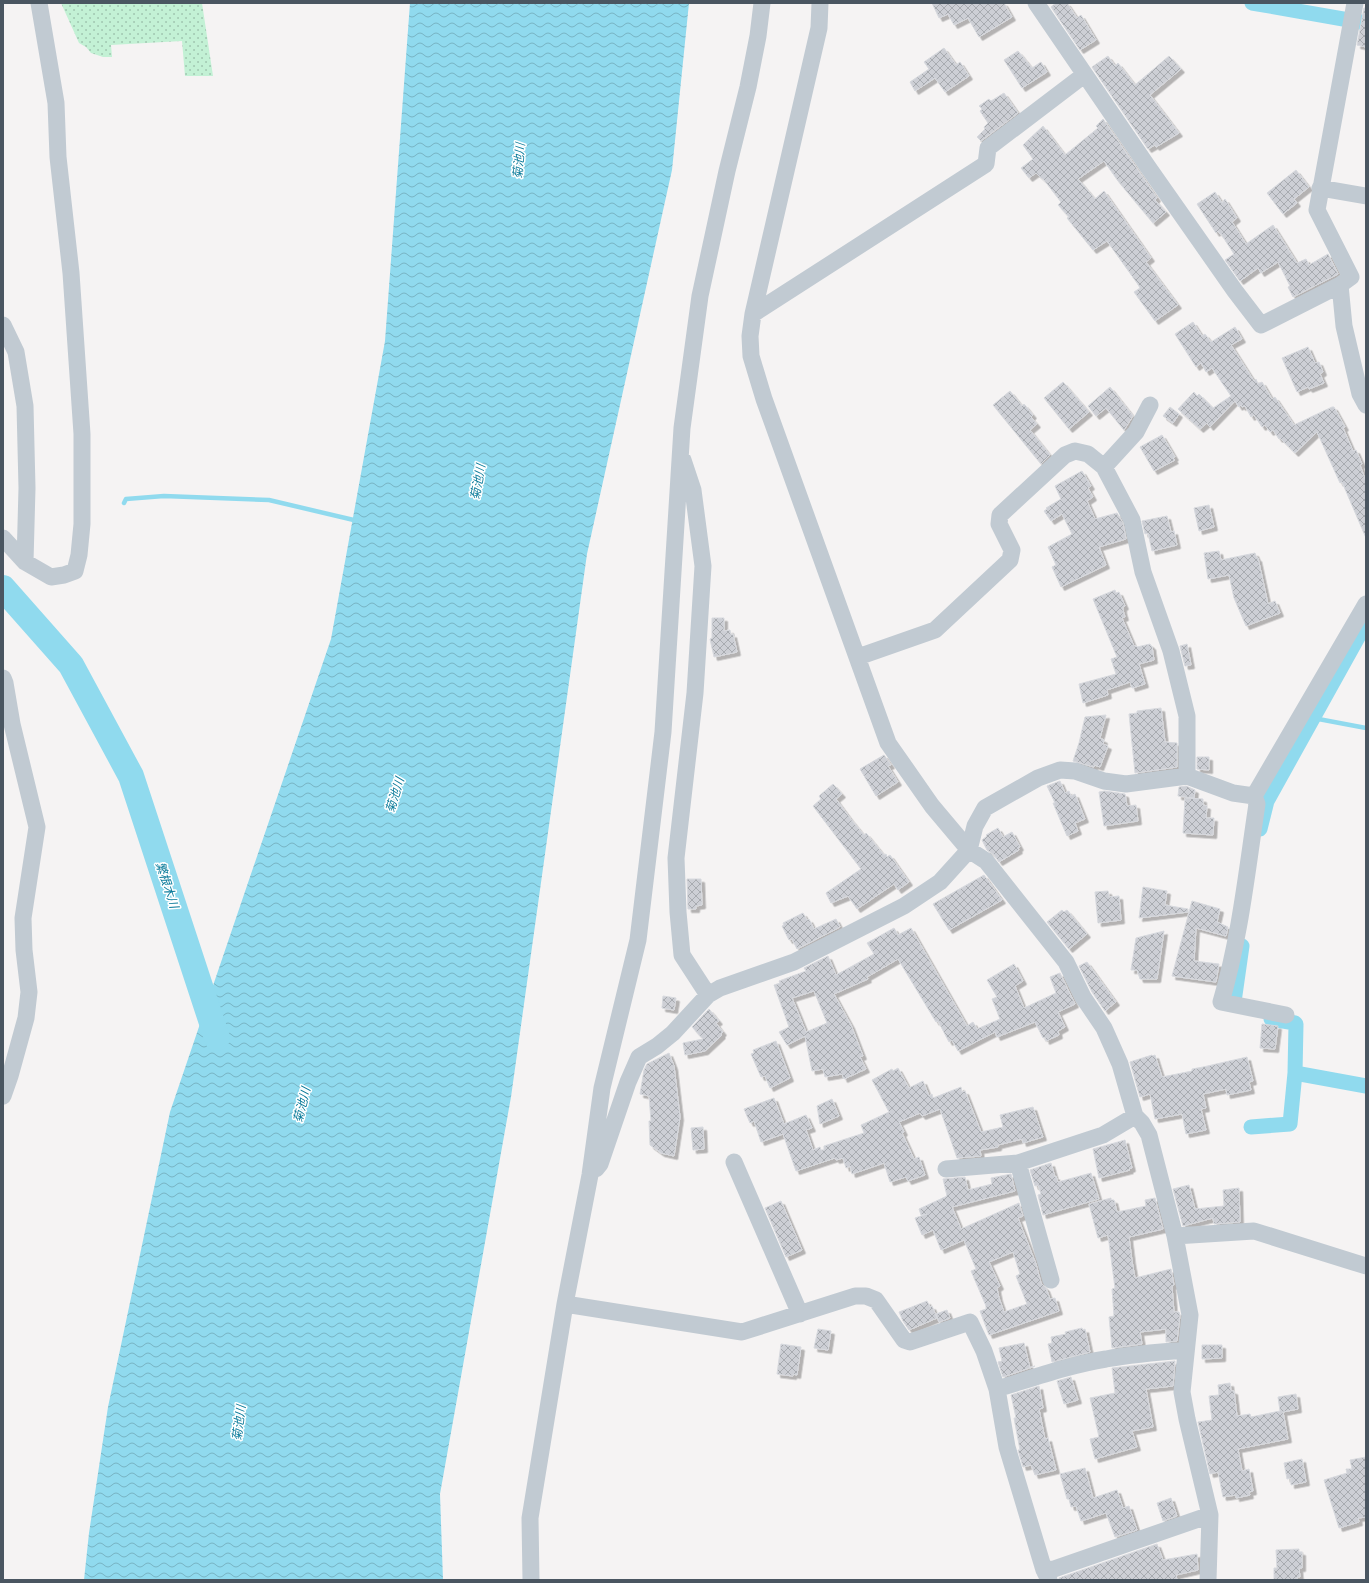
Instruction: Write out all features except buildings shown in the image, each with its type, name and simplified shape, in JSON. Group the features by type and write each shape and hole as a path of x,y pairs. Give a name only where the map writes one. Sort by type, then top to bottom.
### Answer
{"street":[{"path":"3,538 25,562 51,577 64,575 75,571 79,555 82,524 82,434 71,273 58,157 56,103 39,3"},
{"path":"531,1580 530,1518 565,1304 590,1175 602,1088 638,940 663,732 682,428 700,296 727,171 748,87 758,36 762,3"},
{"path":"820,3 819,28 753,314 750,336 751,356 764,400 888,743 932,806 969,850 986,861 1066,962 1083,997 1104,1028 1120,1064 1135,1116 1142,1122 1149,1135 1175,1236 1190,1315 1182,1392 1188,1425 1210,1516 1208,1580"},
{"path":"1036,3 1084,75 1235,291 1262,325 1340,285 1351,277 1317,210 1355,3"},
{"path":"753,314 986,164 988,148 1084,75"},
{"path":"1320,188 1366,196"},
{"path":"1340,285 1344,326 1360,394 1366,405"},
{"path":"3,325 16,352 25,406 27,488 25,562"},
{"path":"1104,467 1136,432 1150,405"},
{"path":"858,657 935,630 1010,560 1012,550 999,524 1000,515 1065,455 1076,451 1088,454 1104,467 1132,520 1143,572 1170,650 1187,716 1187,776"},
{"path":"680,452 693,490 703,566 695,693 676,858 678,912 682,955 708,995"},
{"path":"1254,796 1366,604"},
{"path":"3,678 12,724 37,826 23,918 24,950 29,992 26,1018 3,1096"},
{"path":"590,1175 600,1164 628,1082 639,1057 657,1046 673,1033 708,995 720,988 794,962 904,906 940,882 969,850 974,826 985,808 1038,778 1060,770 1075,771 1104,781 1126,784 1187,776 1233,793 1254,796"},
{"path":"1254,796 1257,804 1245,887 1231,968 1221,1002 1286,1015"},
{"path":"946,1169 1018,1163 1103,1135 1135,1116"},
{"path":"734,1162 800,1314"},
{"path":"1018,1163 1050,1280"},
{"path":"1175,1236 1254,1231 1366,1266"},
{"path":"565,1304 742,1332 856,1296 866,1296 876,1300 904,1340 910,1342 970,1322 984,1351 996,1389 1007,1447 1047,1575 1054,1569 1210,1516"},
{"path":"996,1389 1056,1371 1105,1359 1154,1352 1186,1350"}],"green space":[{"path":"61,3 202,3 213,76 185,76 182,41 111,45 112,57 103,57 91,53 86,47 79,43"}],"water":[{"name":"菊池川","path":"410,3 689,3 672,170 587,554 511,1097 440,1494 443,1580 84,1580 89,1533 108,1407 170,1112 331,639 385,341"}],"waterway":[{"path":"1252,3 1366,23"},
{"path":"124,503 126,499 164,496 269,500 358,521"},
{"name":"繁根木川","path":"3,588 71,665 131,776 217,1038"},
{"path":"1260,829 1267,801 1366,623"},
{"path":"1313,718 1366,728"},
{"path":"1234,1002 1242,946"},
{"path":"1251,1127 1290,1124 1295,1073 1296,1024 1271,1019"},
{"path":"1295,1073 1366,1086"}]}
